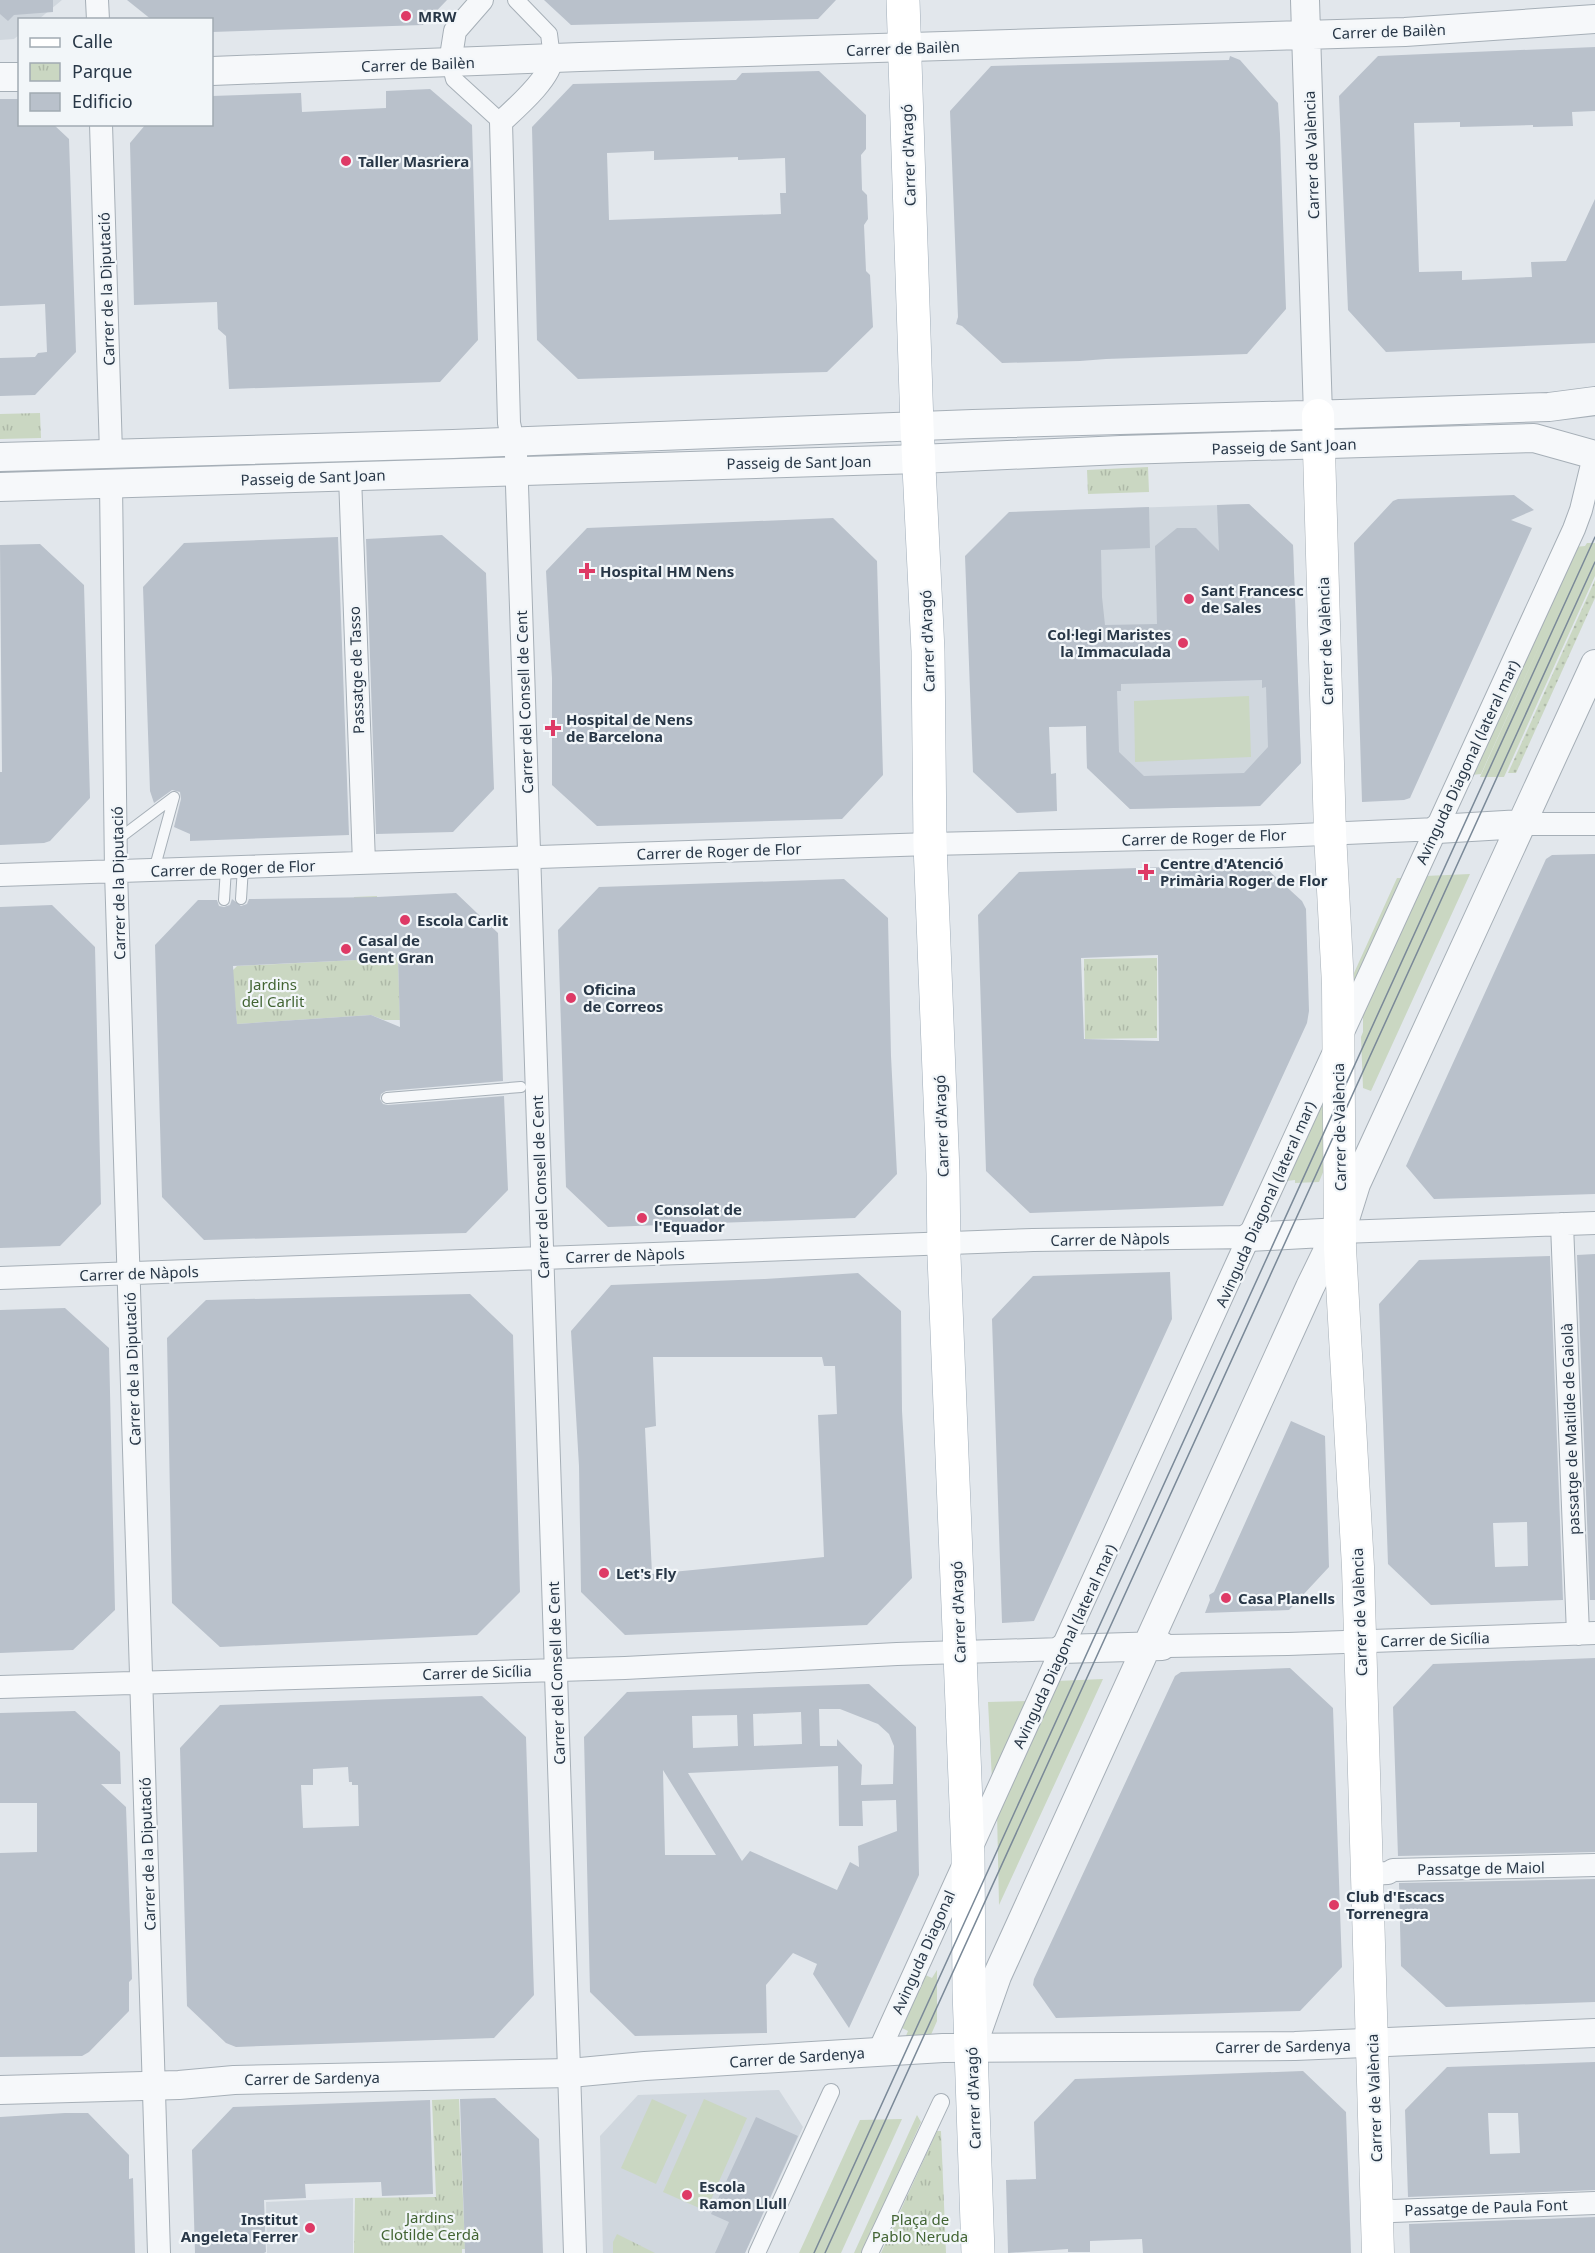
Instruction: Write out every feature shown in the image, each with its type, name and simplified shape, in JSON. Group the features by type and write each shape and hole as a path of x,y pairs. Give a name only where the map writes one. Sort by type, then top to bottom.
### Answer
{"main road":[{"name":"Carrer d'Aragó","path":"903,0 917,426 928,651 930,844 943,1173 943,1244 968,1854 978,2253"},
{"name":"Carrer de València","path":"1319,430 1330,833 1338,985 1341,1232 1361,1641 1378,2253"}],"street":[{"path":"97,0 98,18"},
{"path":"482,0 455,31 450,63 454,79 501,122 552,67 549,34 516,0"},
{"name":"Carrer de València","path":"1305,0 1319,430"},
{"name":"Carrer de Bailèn","path":"213,71 552,58 1405,32 1595,19"},
{"path":"0,77 18,77"},
{"name":"Carrer del Consell de Cent","path":"501,122 510,423 515,440 517,472 574,2253"},
{"name":"Carrer de la Diputació","path":"101,126 111,453"},
{"name":"Passeig de Sant Joan","path":"0,487 517,472 792,461 919,459 1319,430 1595,401"},
{"name":"Passeig de Sant Joan","path":"0,457 917,426 1319,430 1534,438 1595,454"},
{"path":"111,453 111,484"},
{"name":"Avinguda Diagonal (lateral mar)","path":"968,1854 1574,529 1595,454"},
{"name":"Passatge de Tasso","path":"350,476 364,863"},
{"name":"Carrer de la Diputació","path":"111,484 116,871 159,2253"},
{"path":"972,2049 997,1976 1157,1646 1310,1287 1329,1248 1341,1232 1356,1184 1595,664"},
{"path":"1437,829 1522,824 1595,824"},
{"name":"Carrer de Roger de Flor","path":"0,875 1437,829"},
{"path":"1249,1237 1595,1223"},
{"name":"passatge de Matilde de Gaiolà","path":"1562,1224 1586,1634"},
{"name":"Carrer de Nàpols","path":"0,1278 943,1244 1249,1237"},
{"name":"Carrer de Sicília","path":"1157,1646 1586,1634"},
{"path":"1062,1649 1157,1646"},
{"name":"Carrer de Sicília","path":"0,1687 555,1670 1062,1649"},
{"name":"Avinguda Diagonal","path":"879,2051 968,1854"},
{"name":"Passatge de Maiol","path":"1367,1874 1388,1873 1393,1870 1595,1865"},
{"name":"Carrer de Sardenya","path":"0,2090 154,2086 234,2080 570,2073 879,2051 1271,2047 1595,2033"},
{"path":"757,2253 831,2092"},
{"path":"870,2253 941,2102"},
{"name":"Passatge de Paula Font","path":"1377,2209 1393,2211 1595,2203"}],"lane":[{"path":"116,841 174,796 153,870"},
{"path":"234,868 241,899"},
{"path":"224,900 234,868"},
{"path":"387,1098 522,1087"}],"shaded area":[{"path":"0,0 62,0 40,18 18,18 18,36 14,39 0,40"},
{"name":"Col·legi Maristes la Immaculada","path":"1249,504 1293,545 1301,763 1260,806 1130,809 1087,768 1086,726 1054,727 1071,510"},
{"name":"Escola Ramon Llull","path":"779,2090 803,2127 745,2253 603,2253 600,2136 638,2095"},
{"name":"Institut Angeleta Ferrer","path":"353,2198 353,2253 267,2253 266,2202"}],"green space":[{"path":"40,413 41,438 0,439 0,414"},
{"path":"1148,467 1149,492 1088,494 1087,470"},
{"path":"1587,543 1595,543 1595,576 1504,777 1480,777 1552,618 1481,774 1471,775 1575,547 1585,546"},
{"path":"1595,580 1595,598 1516,773 1508,773"},
{"path":"1249,696 1251,757 1135,762 1134,701"},
{"path":"1470,874 1371,1091 1363,1088 1361,1037 1363,1012 1425,876"},
{"path":"1397,878 1405,878 1356,981 1353,979 1354,973"},
{"name":"Jardins del Carlit","path":"377,896 380,959 398,958 400,1020 384,1020 371,1015 237,1024 232,971 237,966 356,960 354,897"},
{"path":"1157,958 1157,1038 1085,1039 1084,959"},
{"path":"1324,1097 1326,1165 1319,1182 1286,1181"},
{"path":"1103,1679 999,1905 997,1812 1057,1681"},
{"path":"1031,1701 992,1780 988,1702"},
{"path":"937,1970 937,2021 930,2037 905,2038 908,2031 900,2027 923,1974 932,1978"},
{"name":"Jardins Clotilde Cerdà","path":"459,2099 465,2249 462,2249 462,2253 354,2253 355,2198 436,2197 432,2100"},
{"path":"652,2099 687,2115 656,2184 621,2168"},
{"path":"704,2099 747,2118 706,2211 663,2192"},
{"path":"917,2115 921,2122 862,2253 854,2253"},
{"path":"902,2119 841,2253 799,2253 860,2120"},
{"name":"Plaça de Pablo Neruda","path":"937,2131 941,2131 946,2253 881,2253"},
{"path":"617,2234 655,2253 613,2253 613,2242"}],"building":[{"path":"0,0 53,0 53,12 14,15 8,21 0,14"},
{"path":"127,0 447,0 423,25 213,32 213,18 150,18"},
{"path":"544,0 836,0 818,19 571,25"},
{"path":"1595,47 1595,111 1572,112 1573,126 1460,127 1460,122 1414,123 1419,272 1462,271 1462,280 1532,277 1531,262 1566,261 1595,199 1595,343 1386,352 1348,310 1339,96 1378,56"},
{"path":"1230,56 1240,60 1278,103 1280,134 1286,309 1247,354 1002,363 962,326 956,324 958,317 950,111 991,66 1229,60"},
{"path":"819,71 866,115 866,149 861,155 862,190 867,195 868,219 864,225 866,271 870,275 873,327 827,372 578,379 537,340 532,127 573,84 736,80 742,73","holes":["654,151 654,160 785,158 786,193 780,193 781,214 609,220 607,153"]},
{"path":"430,89 472,125 478,340 440,382 229,389 226,336 218,329 217,302 134,305 130,143 144,126 213,126 213,96 301,93 302,112 386,108 386,91"},
{"path":"0,99 18,99 18,126 55,126 69,139 76,352 35,395 0,396 0,358 35,357 38,353 47,352 45,304 0,306"},
{"path":"1514,495 1534,510 1511,520 1532,528 1410,798 1362,802 1354,543 1393,501 1398,499"},
{"name":"Col·legi Maristes la Immaculada","path":"1249,504 1293,545 1301,763 1260,806 1130,809 1087,768 1086,726 1049,727 1051,774 1056,773 1057,811 1017,813 973,772 965,556 1009,512 1149,507 1150,548 1101,550 1102,597 1105,625 1157,624 1155,546 1177,528 1196,528 1219,551 1217,505","holes":["1262,680 1262,688 1266,687 1268,747 1244,773 1144,776 1119,752 1117,691 1121,691 1121,684"]},
{"path":"833,518 877,561 883,775 842,819 597,826 552,785 552,678 546,571 587,528"},
{"path":"442,535 486,573 494,789 453,832 376,834 366,539"},
{"path":"338,537 349,835 190,841 190,834 174,827 181,799 180,792 172,790 154,803 150,791 143,587 184,543"},
{"path":"40,544 84,585 90,798 50,841 0,845 0,772 2,772 0,545"},
{"path":"1595,854 1595,1194 1434,1199 1406,1166 1546,859 1552,855"},
{"path":"1255,864 1266,868 1302,901 1306,909 1309,1011 1307,1023 1223,1206 1030,1213 986,1171 978,915 1019,872","holes":["1158,955 1159,1041 1084,1039 1081,958"]},
{"path":"844,879 888,918 891,1056 897,1174 855,1218 608,1227 566,1187 558,930 599,887"},
{"path":"456,893 498,933 503,1081 386,1091 381,1094 380,1099 383,1104 388,1105 504,1096 508,1190 466,1233 204,1240 162,1197 155,945 198,900 217,900 219,906 224,907 230,905 232,899 241,906 247,904 249,899","holes":["398,958 400,1027 371,1015 237,1024 233,966"]},
{"path":"52,905 95,947 101,1204 60,1246 0,1248 0,907"},
{"path":"1595,1254 1595,1600 1590,1600 1577,1255"},
{"path":"1550,1256 1563,1600 1431,1605 1388,1564 1379,1304 1419,1260","holes":["1527,1522 1528,1566 1495,1567 1493,1523"]},
{"path":"1170,1272 1172,1319 1034,1621 1002,1623 992,1319 1033,1276"},
{"path":"858,1273 901,1311 902,1411 912,1578 867,1625 625,1635 581,1592 579,1466 571,1331 611,1285","holes":["653,1357 822,1357 824,1366 835,1366 837,1414 818,1415 824,1557 652,1574 645,1428 656,1426"]},
{"path":"470,1294 513,1335 520,1592 477,1635 220,1647 172,1603 167,1338 206,1300"},
{"path":"65,1308 109,1348 115,1610 73,1650 0,1653 0,1310"},
{"path":"1291,1421 1325,1436 1329,1567 1289,1610 1205,1613 1210,1600 1209,1595 1214,1592"},
{"path":"1595,1658 1595,1852 1398,1856 1393,1707 1433,1664"},
{"path":"1290,1668 1333,1708 1342,1967 1300,2011 1056,2018 1033,1985 1034,1979 1175,1676 1181,1672"},
{"path":"869,1684 916,1727 919,1875 849,2028 813,1974 817,1964 793,1953 766,1985 767,2033 635,2036 590,1992 584,1737 627,1692","holes":["819,1709 840,1709 878,1724 889,1734 894,1746 893,1784 861,1785 862,1765 837,1739 837,1746 820,1746","801,1712 802,1744 754,1746 753,1714","737,1715 738,1746 693,1748 692,1716","838,1766 839,1826 863,1826 862,1801 896,1800 897,1831 858,1846 859,1867 850,1862 837,1890 750,1851 742,1861 688,1773","663,1770 716,1855 665,1855"]},
{"path":"482,1696 526,1737 534,1995 494,2038 236,2047 226,2043 187,2006 180,1748 220,1705","holes":["348,1767 349,1782 352,1782 352,1785 358,1785 359,1826 303,1828 301,1785 313,1785 313,1769"]},
{"path":"75,1711 120,1752 121,1784 101,1784 126,1807 132,1979 129,1982 129,2011 89,2052 82,2056 0,2057 0,1853 37,1852 37,1803 0,1803 0,1713"},
{"path":"1595,1879 1595,2002 1446,2007 1401,1966 1399,1883"},
{"path":"1595,2062 1595,2190 1408,2197 1405,2110 1447,2067","holes":["1488,2113 1518,2113 1520,2153 1490,2154"]},
{"path":"1303,2071 1346,2112 1351,2253 1143,2253 1142,2239 1090,2241 1090,2252 1068,2252 1068,2249 1008,2253 1006,2180 1036,2179 1034,2122 1075,2079"},
{"path":"495,2098 539,2139 543,2253 465,2253 460,2099"},
{"path":"430,2100 433,2194 382,2196 381,2182 305,2184 306,2198 264,2200 266,2252 195,2253 192,2150 233,2107"},
{"path":"88,2113 129,2155 129,2179 133,2178 135,2253 0,2253 0,2117"},
{"path":"756,2117 798,2136 745,2253 715,2253 729,2222 711,2214"},
{"path":"1595,2217 1595,2253 1410,2253 1409,2224"}],"tram line":[{"path":"814,2253 1595,537"},
{"path":"825,2253 1595,562"}],"place":[{"name":"MRW","path":"406,16"},
{"name":"Taller Masriera","path":"346,161"},
{"name":"Hospital HM Nens","path":"587,571"},
{"name":"Sant Francesc de Sales","path":"1189,599"},
{"name":"Col·legi Maristes la Immaculada","path":"1183,643"},
{"name":"Hospital de Nens de Barcelona","path":"553,728"},
{"name":"Centre d'Atenció Primària Roger de Flor","path":"1146,872"},
{"name":"Escola Carlit","path":"405,920"},
{"name":"Casal de Gent Gran","path":"346,949"},
{"name":"Oficina de Correos","path":"571,998"},
{"name":"Consolat de l'Equador","path":"642,1218"},
{"name":"Let's Fly","path":"604,1573"},
{"name":"Casa Planells","path":"1226,1598"},
{"name":"Club d'Escacs Torrenegra","path":"1334,1905"},
{"name":"Escola Ramon Llull","path":"687,2195"},
{"name":"Institut Angeleta Ferrer","path":"310,2228"}]}
